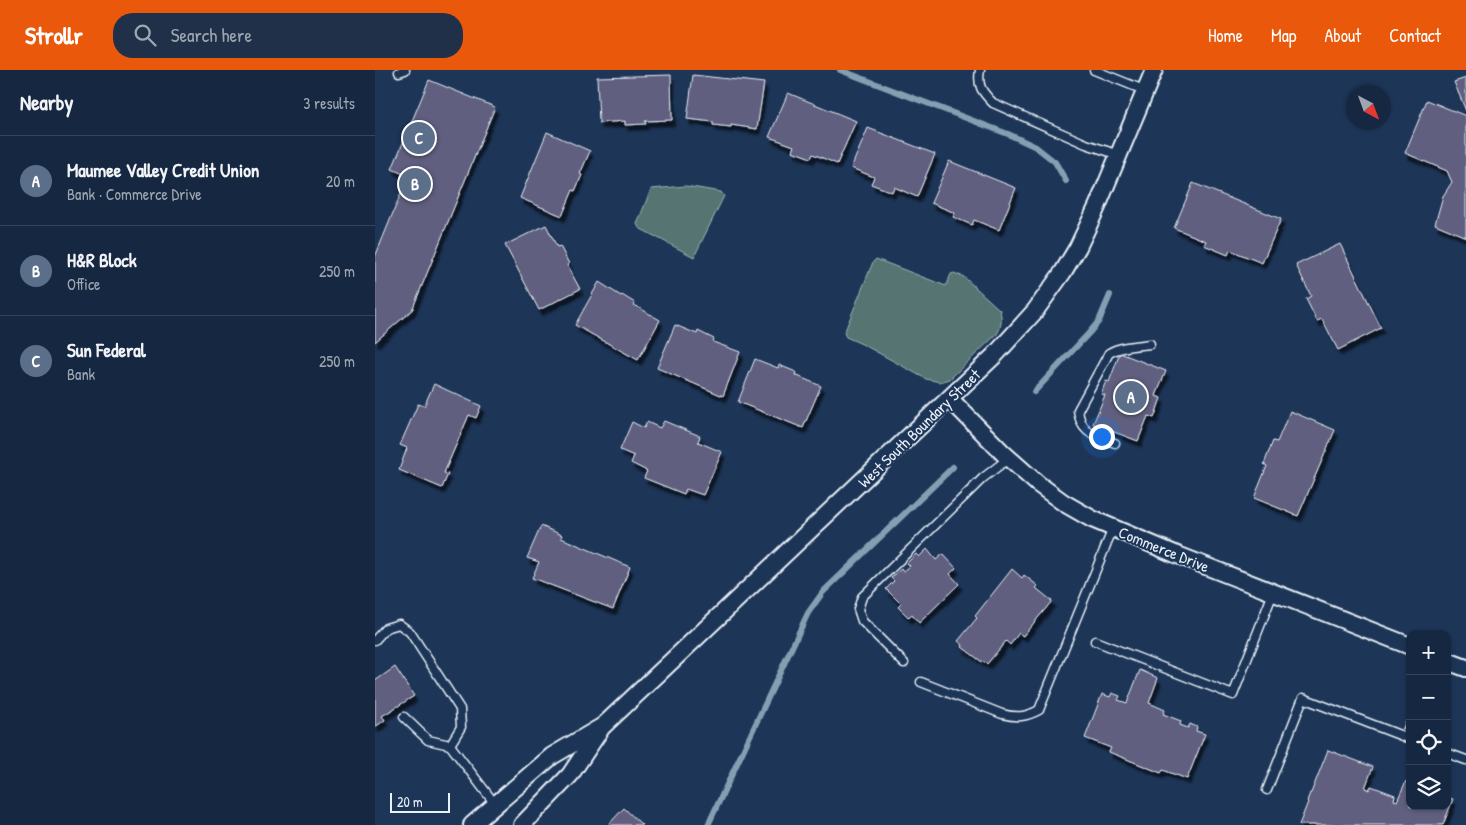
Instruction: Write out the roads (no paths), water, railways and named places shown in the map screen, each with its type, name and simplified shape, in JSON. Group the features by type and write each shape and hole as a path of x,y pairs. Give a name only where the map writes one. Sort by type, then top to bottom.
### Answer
{"street":[{"name":"West South Boundary Street","path":"472,825 552,756 603,726 995,356 1035,311 1078,247 1094,214 1154,70"},
{"name":"Commerce Drive","path":"950,399 1009,458 1039,484 1064,503 1092,519 1175,554 1406,644"},
{"path":"1451,662 1466,668"},
{"name":"West South Boundary Street","path":"523,825 571,774 603,726"}],"lane":[{"path":"980,70 978,81 982,93 993,103 1086,144 1119,155"},
{"path":"1094,70 1146,91"},
{"path":"1115,443 1086,430 1082,426 1078,410 1109,353 1124,347 1150,344"},
{"path":"904,663 862,621 858,609 862,597 983,478 1009,458"},
{"path":"921,682 1015,718 1028,716 1039,710 1113,528"},
{"path":"1095,641 1233,695 1273,593"},
{"path":"375,640 386,628 399,624 410,632 460,709 461,727 450,745"},
{"path":"1267,790 1303,698 1406,738"},
{"path":"404,716 428,740 450,745 495,804"},
{"path":"1451,754 1466,760"}],"waterway":[{"path":"840,70 1008,134 1036,147 1055,162 1066,181"},
{"path":"1034,392 1099,321 1110,295"},
{"path":"708,825 808,613 823,592 953,467"}],"place":[{"name":"Sun Federal","path":"419,138"},
{"name":"H&R Block","path":"415,184"},
{"name":"Maumee Valley Credit Union","path":"1131,397"}]}
